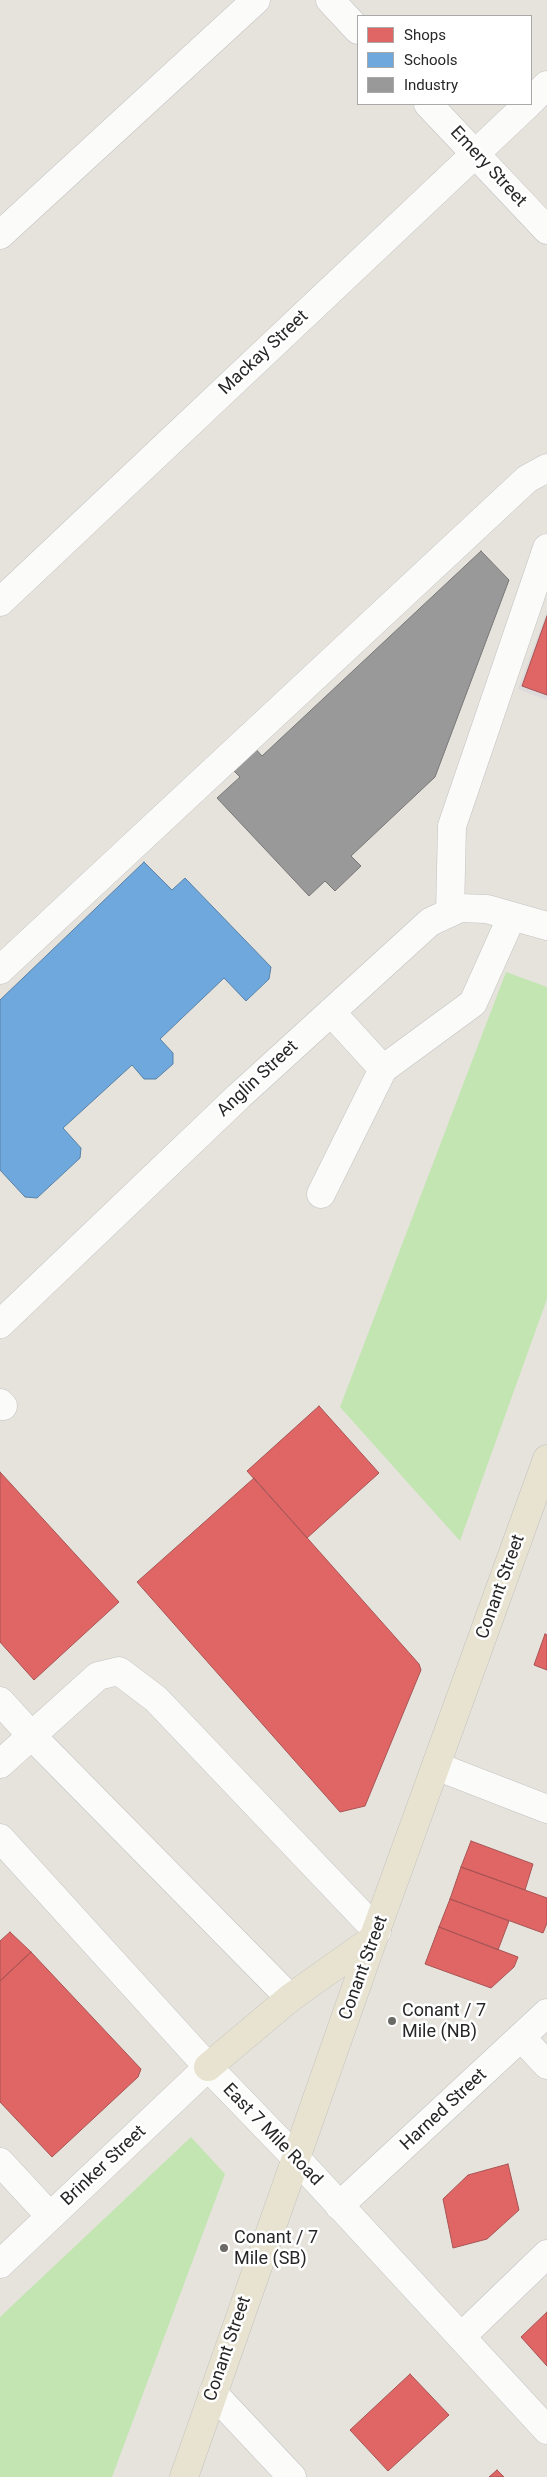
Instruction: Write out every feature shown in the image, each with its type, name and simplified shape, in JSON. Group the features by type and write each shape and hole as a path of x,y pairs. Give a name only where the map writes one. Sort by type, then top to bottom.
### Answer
{"main road":[{"name":"Conant Street","path":"184,2477 375,1935 547,1460"},
{"path":"208,2067 290,1998 375,1935"}],"street":[{"path":"0,235 256,0"},
{"path":"330,0 357,29"},
{"path":"532,100 547,85"},
{"name":"Emery Street","path":"429,105 547,230"},
{"name":"Mackay Street","path":"0,602 527,105"},
{"path":"0,970 526,479 547,468"},
{"path":"450,913 452,826 547,548"},
{"name":"Anglin Street","path":"0,1324 331,1012 430,922 460,908 487,909 547,926"},
{"path":"320,1194 383,1069 473,1003 512,916"},
{"path":"331,1012 383,1069"},
{"path":"0,1764 98,1676 119,1671 156,1700 375,1935"},
{"path":"0,1701 32,1736 290,1998"},
{"path":"436,1766 547,1809"},
{"name":"East 7 Mile Road","path":"0,1838 208,2067 296,2157 339,2206 547,2430"},
{"name":"Harned Street","path":"339,2206 547,2013"},
{"path":"521,2037 547,2065"},
{"name":"Brinker Street","path":"0,2264 208,2067"},
{"path":"0,2162 50,2216"},
{"path":"461,2337 547,2254"},
{"path":"213,2393 292,2477"}],"shaded area":[{"path":"547,611 547,700 518,689"}],"green space":[{"path":"506,972 547,987 547,1299 460,1541 340,1407"},
{"path":"191,2137 225,2174 112,2477 0,2477 0,2317"}],"building: Shops":[{"path":"547,616 547,695 522,686"},
{"path":"319,1406 379,1473 307,1538 247,1471"},
{"path":"0,1472 119,1602 34,1680 0,1642"},
{"path":"254,1478 419,1664 421,1670 365,1806 340,1812 137,1582"},
{"path":"545,1634 547,1635 547,1670 534,1665"},
{"path":"471,1841 533,1864 525,1890 461,1867"},
{"path":"461,1867 547,1898 547,1923 543,1933 450,1899"},
{"path":"450,1899 509,1921 498,1950 439,1927"},
{"path":"439,1927 518,1957 514,1967 491,1988 425,1964"},
{"path":"10,1932 31,1952 0,1981 0,1941"},
{"path":"31,1952 141,2069 138,2077 52,2157 0,2102 0,1981"},
{"path":"508,2164 519,2210 487,2239 453,2248 443,2199 468,2175"},
{"path":"547,2312 547,2366 521,2337"},
{"path":"410,2374 449,2415 388,2471 350,2430"},
{"path":"497,2470 504,2477 489,2477"}],"building: Schools":[{"path":"144,862 172,890 185,878 271,967 269,979 246,1001 224,978 160,1039 173,1053 173,1064 156,1079 144,1079 132,1065 63,1128 81,1148 80,1158 37,1198 25,1197 0,1170 0,1000"}],"building: Industry":[{"path":"481,551 509,580 435,777 351,856 361,866 335,891 325,881 309,896 217,798 240,777 231,768 253,746 262,756"}],"place":[{"name":"Conant / 7 Mile (NB)","path":"392,2021"},
{"name":"Conant / 7 Mile (SB)","path":"224,2248"}]}
